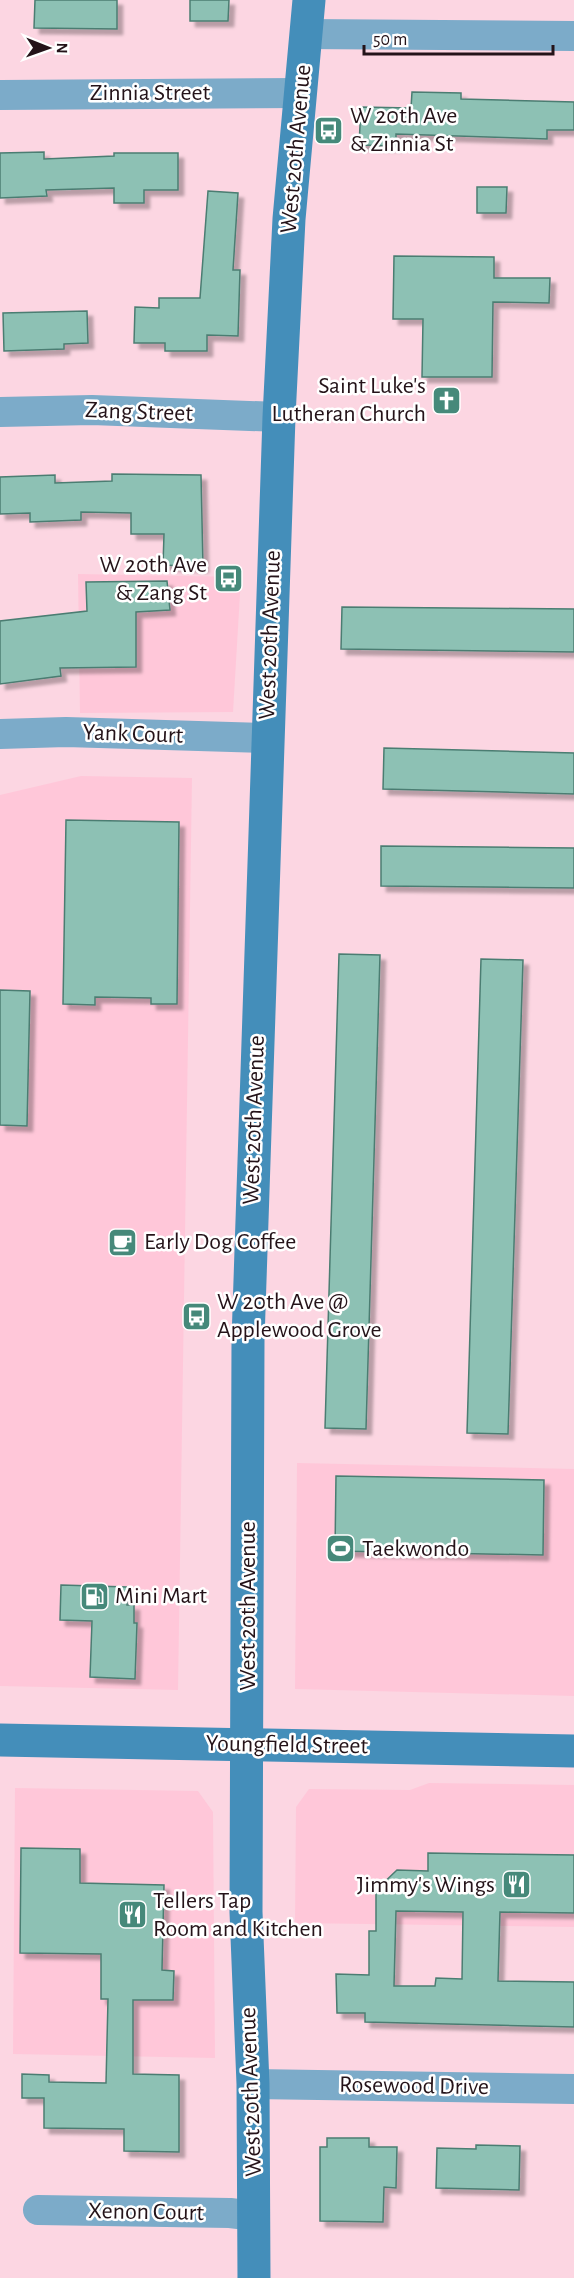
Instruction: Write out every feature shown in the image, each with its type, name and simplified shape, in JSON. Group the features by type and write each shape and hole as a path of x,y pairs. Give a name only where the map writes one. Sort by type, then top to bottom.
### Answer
{"street":[{"name":"West 20th Avenue","path":"254,2278 253,2084 247,1964 248,1340 266,738 279,417 288,231 309,0"},
{"path":"306,34 574,36"},
{"name":"Zinnia Street","path":"0,95 301,93"},
{"name":"Zang Street","path":"0,412 92,410 279,417"},
{"name":"Yank Court","path":"0,734 66,732 266,738"},
{"name":"Youngfield Street","path":"0,1740 574,1751"},
{"name":"Rosewood Drive","path":"253,2084 574,2089"},
{"name":"Xenon Court","path":"38,2210 230,2213 255,2216"}],"shaded area":[{"path":"78,574 241,577 233,712 80,713"},
{"path":"81,776 192,778 178,1690 0,1686 0,795"},
{"path":"297,1463 574,1469 574,1696 295,1689"},
{"path":"429,1783 574,1785 574,1927 295,1923 296,1807 309,1789 410,1790"},
{"path":"15,1788 198,1791 213,1812 215,2058 13,2054"}],"building":[{"path":"35,0 117,0 117,29 34,28"},
{"path":"190,0 229,0 228,21 190,21"},
{"path":"412,92 461,93 461,99 574,102 574,130 547,130 547,139 396,134 396,146 359,145 361,107 411,108"},
{"path":"44,152 44,159 114,156 114,153 178,153 178,190 144,190 144,203 114,203 114,188 46,190 47,196 0,198 0,153"},
{"path":"477,187 507,187 506,213 477,213"},
{"path":"208,191 238,193 233,270 240,270 238,336 207,335 207,351 165,351 165,343 134,343 135,307 159,308 159,298 200,298"},
{"path":"394,256 494,257 494,278 550,278 549,303 493,302 492,377 422,377 423,319 393,319"},
{"path":"87,311 88,343 64,344 64,349 4,351 3,313"},
{"path":"112,474 201,475 203,567 163,565 164,534 131,534 131,513 81,512 81,520 30,522 30,513 0,514 0,477 55,475 55,483 112,481"},
{"path":"167,581 170,610 136,612 136,667 60,668 61,676 0,684 0,621 87,611 86,582"},
{"path":"342,607 574,609 574,652 341,649"},
{"path":"384,748 574,753 574,794 383,789"},
{"path":"66,820 179,822 177,1004 151,1004 151,998 95,997 95,1005 63,1004"},
{"path":"381,846 574,848 574,888 381,886"},
{"path":"339,954 380,955 366,1429 325,1428"},
{"path":"481,959 523,960 508,1434 467,1433"},
{"path":"0,990 30,991 27,1126 0,1125"},
{"path":"336,1476 544,1480 543,1555 335,1551"},
{"path":"61,1585 127,1587 127,1605 134,1605 134,1623 137,1623 135,1679 90,1677 92,1621 60,1620"},
{"path":"21,1848 80,1849 80,1883 164,1885 162,1970 174,1971 173,2000 133,2000 133,2074 179,2075 179,2152 124,2151 124,2129 44,2128 44,2098 22,2098 22,2074 49,2075 49,2082 106,2083 108,1999 101,1999 101,1954 20,1953"},
{"path":"428,1853 574,1855 574,1913 500,1912 498,1981 574,1982 574,2027 365,2022 365,2013 337,2013 336,1974 369,1975 369,1931 376,1931 376,1890 397,1870 428,1871","holes":["396,1911 463,1912 462,1979 436,1978 435,1986 394,1986"]},
{"path":"327,2138 369,2138 369,2147 397,2147 396,2188 384,2187 383,2222 320,2221 320,2147 327,2147"},
{"path":"476,2145 520,2146 519,2190 436,2188 437,2148 476,2149"}],"place":[{"name":"W 20th Ave & Zinnia St","path":"329,130"},
{"name":"Saint Luke's Lutheran Church","path":"447,400"},
{"name":"W 20th Ave & Zang St","path":"228,579"},
{"name":"Early Dog Coffee","path":"123,1242"},
{"name":"W 20th Ave @ Applewood Grove","path":"196,1316"},
{"name":"Taekwondo","path":"341,1549"},
{"name":"Mini Mart","path":"94,1596"},
{"name":"Jimmy's Wings","path":"516,1885"},
{"name":"Tellers Tap Room and Kitchen","path":"132,1915"}]}
